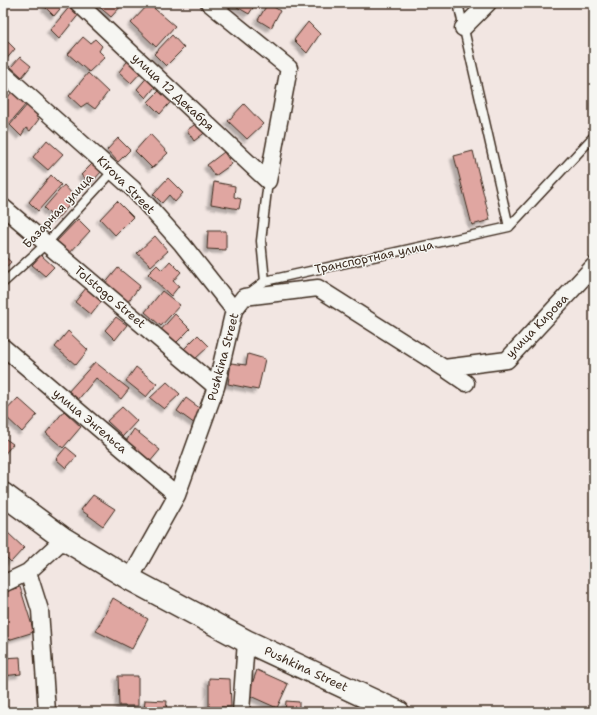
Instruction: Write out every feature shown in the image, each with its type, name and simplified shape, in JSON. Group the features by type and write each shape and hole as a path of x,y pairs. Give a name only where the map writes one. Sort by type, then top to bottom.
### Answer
{"street":[{"name":"улица 12 Декабря","path":"78,3 268,181"},
{"path":"209,3 289,68 268,181"},
{"path":"463,28 488,3"},
{"name":"Kirova Street","path":"3,73 133,189 182,244 234,310"},
{"name":"Tolstogo Street","path":"3,207 216,387"},
{"name":"улица Кирова","path":"444,368 507,360 594,266"},
{"path":"244,297 318,288 466,383"},
{"name":"Pushkina Street","path":"130,579 178,495 216,387 234,310 244,297"},
{"name":"улица Энгельса","path":"3,347 178,495"},
{"name":"Pushkina Street","path":"3,494 64,539 130,579 246,641 398,712"},
{"path":"3,584 28,572 64,539"},
{"path":"28,572 40,610 47,712"},
{"path":"241,712 246,641"}],"lane":[{"path":"458,3 509,227"},
{"path":"509,227 594,136"},
{"name":"Базарная улица","path":"3,283 46,244 113,171"},
{"path":"265,281 262,241 268,181"},
{"name":"Транспортная улица","path":"244,297 265,281 509,227"}],"building":[{"path":"48,3 65,3 54,16 45,7"},
{"path":"95,3 124,3 111,17"},
{"path":"232,3 256,3 249,14"},
{"path":"268,3 280,11 271,28 258,20"},
{"path":"149,4 175,26 156,47 131,23"},
{"path":"71,5 80,13 59,39 50,30"},
{"path":"308,22 320,34 307,53 294,40"},
{"path":"172,35 184,48 166,66 154,54"},
{"path":"3,37 15,49 4,62 3,61"},
{"path":"83,37 90,43 95,39 102,46 99,51 105,57 89,72 68,54"},
{"path":"20,57 31,66 22,77 11,67"},
{"path":"130,58 144,69 131,83 119,72"},
{"path":"88,73 108,92 95,109 87,103 81,107 69,96"},
{"path":"150,74 159,82 146,98 137,89"},
{"path":"164,86 175,97 160,114 148,102"},
{"path":"12,92 26,104 9,124 6,121 3,125 3,103"},
{"path":"244,104 263,124 247,139 228,121"},
{"path":"27,105 38,114 36,117 39,119 30,131 26,128 21,136 10,125"},
{"path":"200,121 207,131 194,141 187,130"},
{"path":"150,134 168,153 152,168 135,151"},
{"path":"118,138 130,150 118,162 107,150"},
{"path":"47,140 63,154 48,170 33,157"},
{"path":"473,151 490,220 472,225 454,156"},
{"path":"224,152 232,164 215,176 207,165"},
{"path":"93,163 102,171 91,183 81,175"},
{"path":"51,175 61,185 38,211 29,202"},
{"path":"168,178 183,193 175,202 169,195 162,203 153,194"},
{"path":"214,182 235,186 234,197 241,199 239,209 211,204"},
{"path":"64,185 76,198 56,220 44,208"},
{"path":"117,201 133,217 115,235 100,219"},
{"path":"78,219 90,231 68,255 55,243"},
{"path":"208,231 226,231 226,250 207,249"},
{"path":"155,236 168,251 151,266 137,253"},
{"path":"3,255 11,262 3,271"},
{"path":"41,255 54,267 45,276 32,265"},
{"path":"170,261 181,272 173,281 179,286 171,296 148,274 157,265 162,270"},
{"path":"118,268 140,286 127,303 104,285"},
{"path":"86,288 102,301 91,315 75,302"},
{"path":"162,291 180,305 161,326 145,312"},
{"path":"175,314 190,329 175,344 160,331"},
{"path":"116,317 127,325 115,340 105,330"},
{"path":"68,331 88,350 76,365 55,347"},
{"path":"198,335 209,346 194,360 183,350"},
{"path":"248,354 265,359 258,390 228,384 231,363 246,365"},
{"path":"95,362 129,389 121,399 96,378 77,401 67,393"},
{"path":"136,367 157,384 146,397 126,381"},
{"path":"167,382 180,394 164,409 150,398"},
{"path":"18,398 37,415 22,432 3,414"},
{"path":"186,398 205,412 195,424 177,411"},
{"path":"122,407 137,421 123,436 107,421"},
{"path":"64,411 81,427 63,448 46,433"},
{"path":"134,429 160,450 149,463 125,443"},
{"path":"3,437 13,444 3,456"},
{"path":"66,447 77,456 66,468 56,459"},
{"path":"93,495 115,509 103,526 81,510"},
{"path":"8,533 24,548 11,562 3,554 3,538"},
{"path":"20,587 34,632 8,640 3,623 3,592"},
{"path":"113,598 148,619 132,649 96,631"},
{"path":"20,657 21,674 3,676 3,658"},
{"path":"257,670 288,684 277,708 248,695"},
{"path":"118,676 138,676 138,706 119,706"},
{"path":"209,678 230,679 231,707 209,707"},
{"path":"145,700 167,701 166,712 144,712"},
{"path":"286,701 299,702 299,712 285,712"},
{"path":"187,708 217,709 217,712 188,712"}]}
